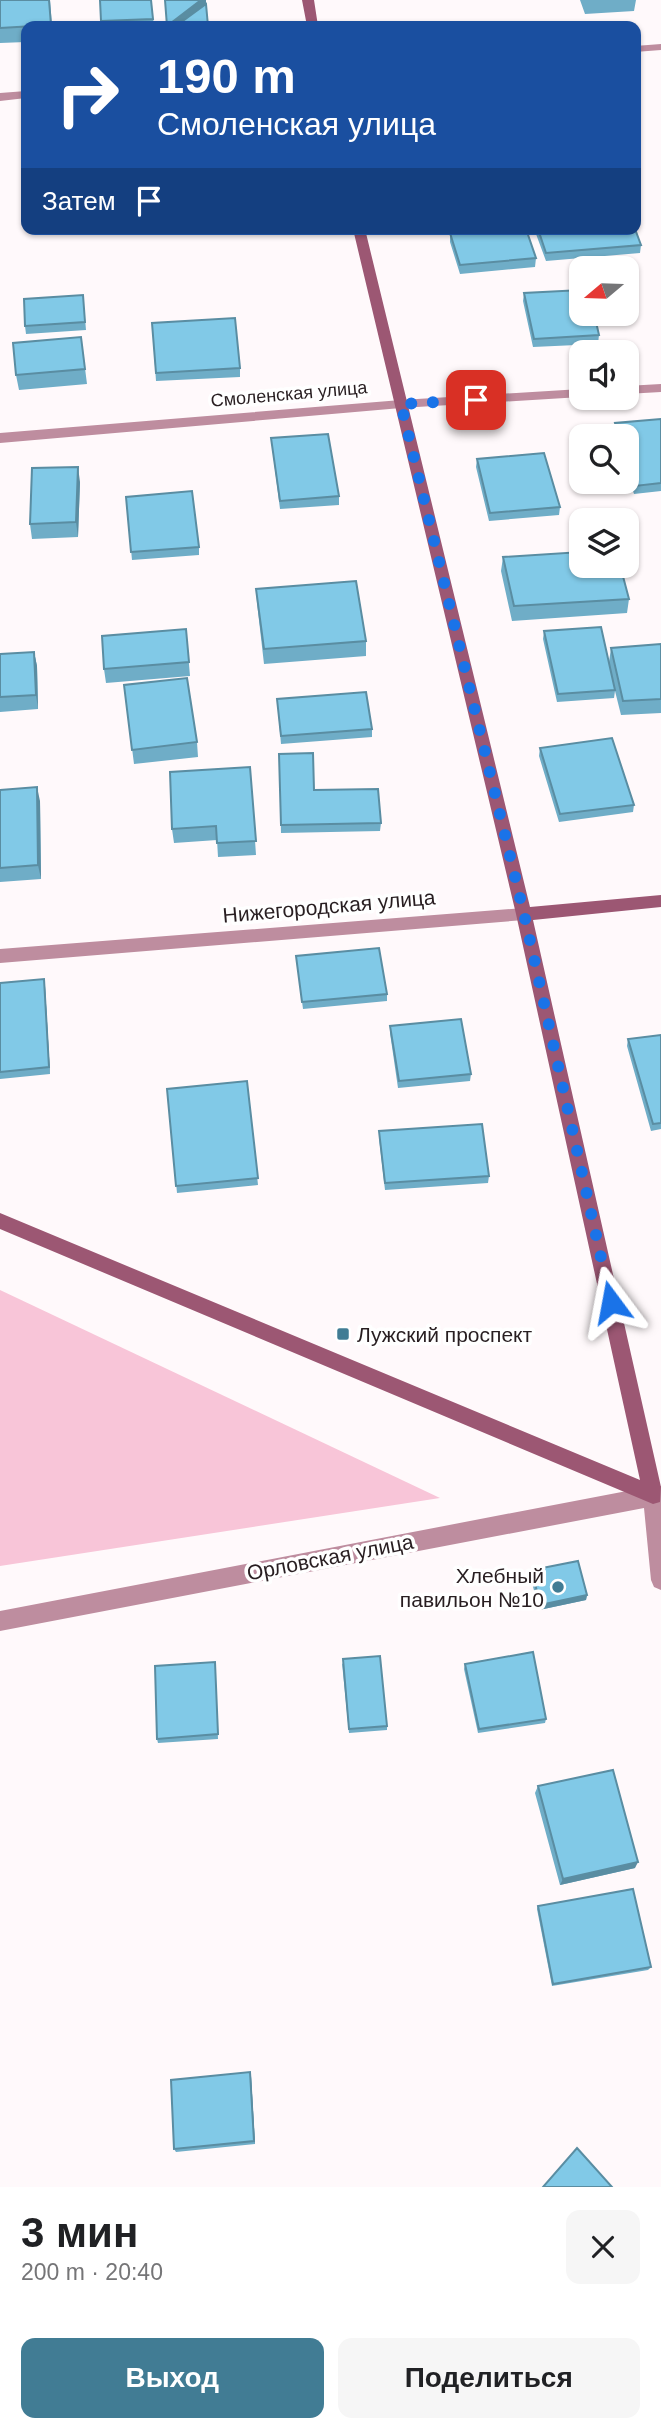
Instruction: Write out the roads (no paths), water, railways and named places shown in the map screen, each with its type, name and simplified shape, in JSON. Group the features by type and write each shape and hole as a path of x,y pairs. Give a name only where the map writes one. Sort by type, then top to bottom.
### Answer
{"street":[{"path":"308,0 312,21"},
{"path":"641,49 661,47"},
{"path":"0,97 21,95"},
{"path":"360,235 524,914 658,1497 661,1580"},
{"path":"639,389 661,387"},
{"name":"Смоленская улица","path":"0,438 401,404 569,394"},
{"name":"Нижегородская улица","path":"0,956 661,901"},
{"path":"0,1220 658,1497"},
{"name":"Орловская улица","path":"0,1621 658,1497"}],"place":[{"name":"Лужский проспект","path":"343,1334"},
{"name":"Хлебный павильон №10","path":"558,1587"}]}
